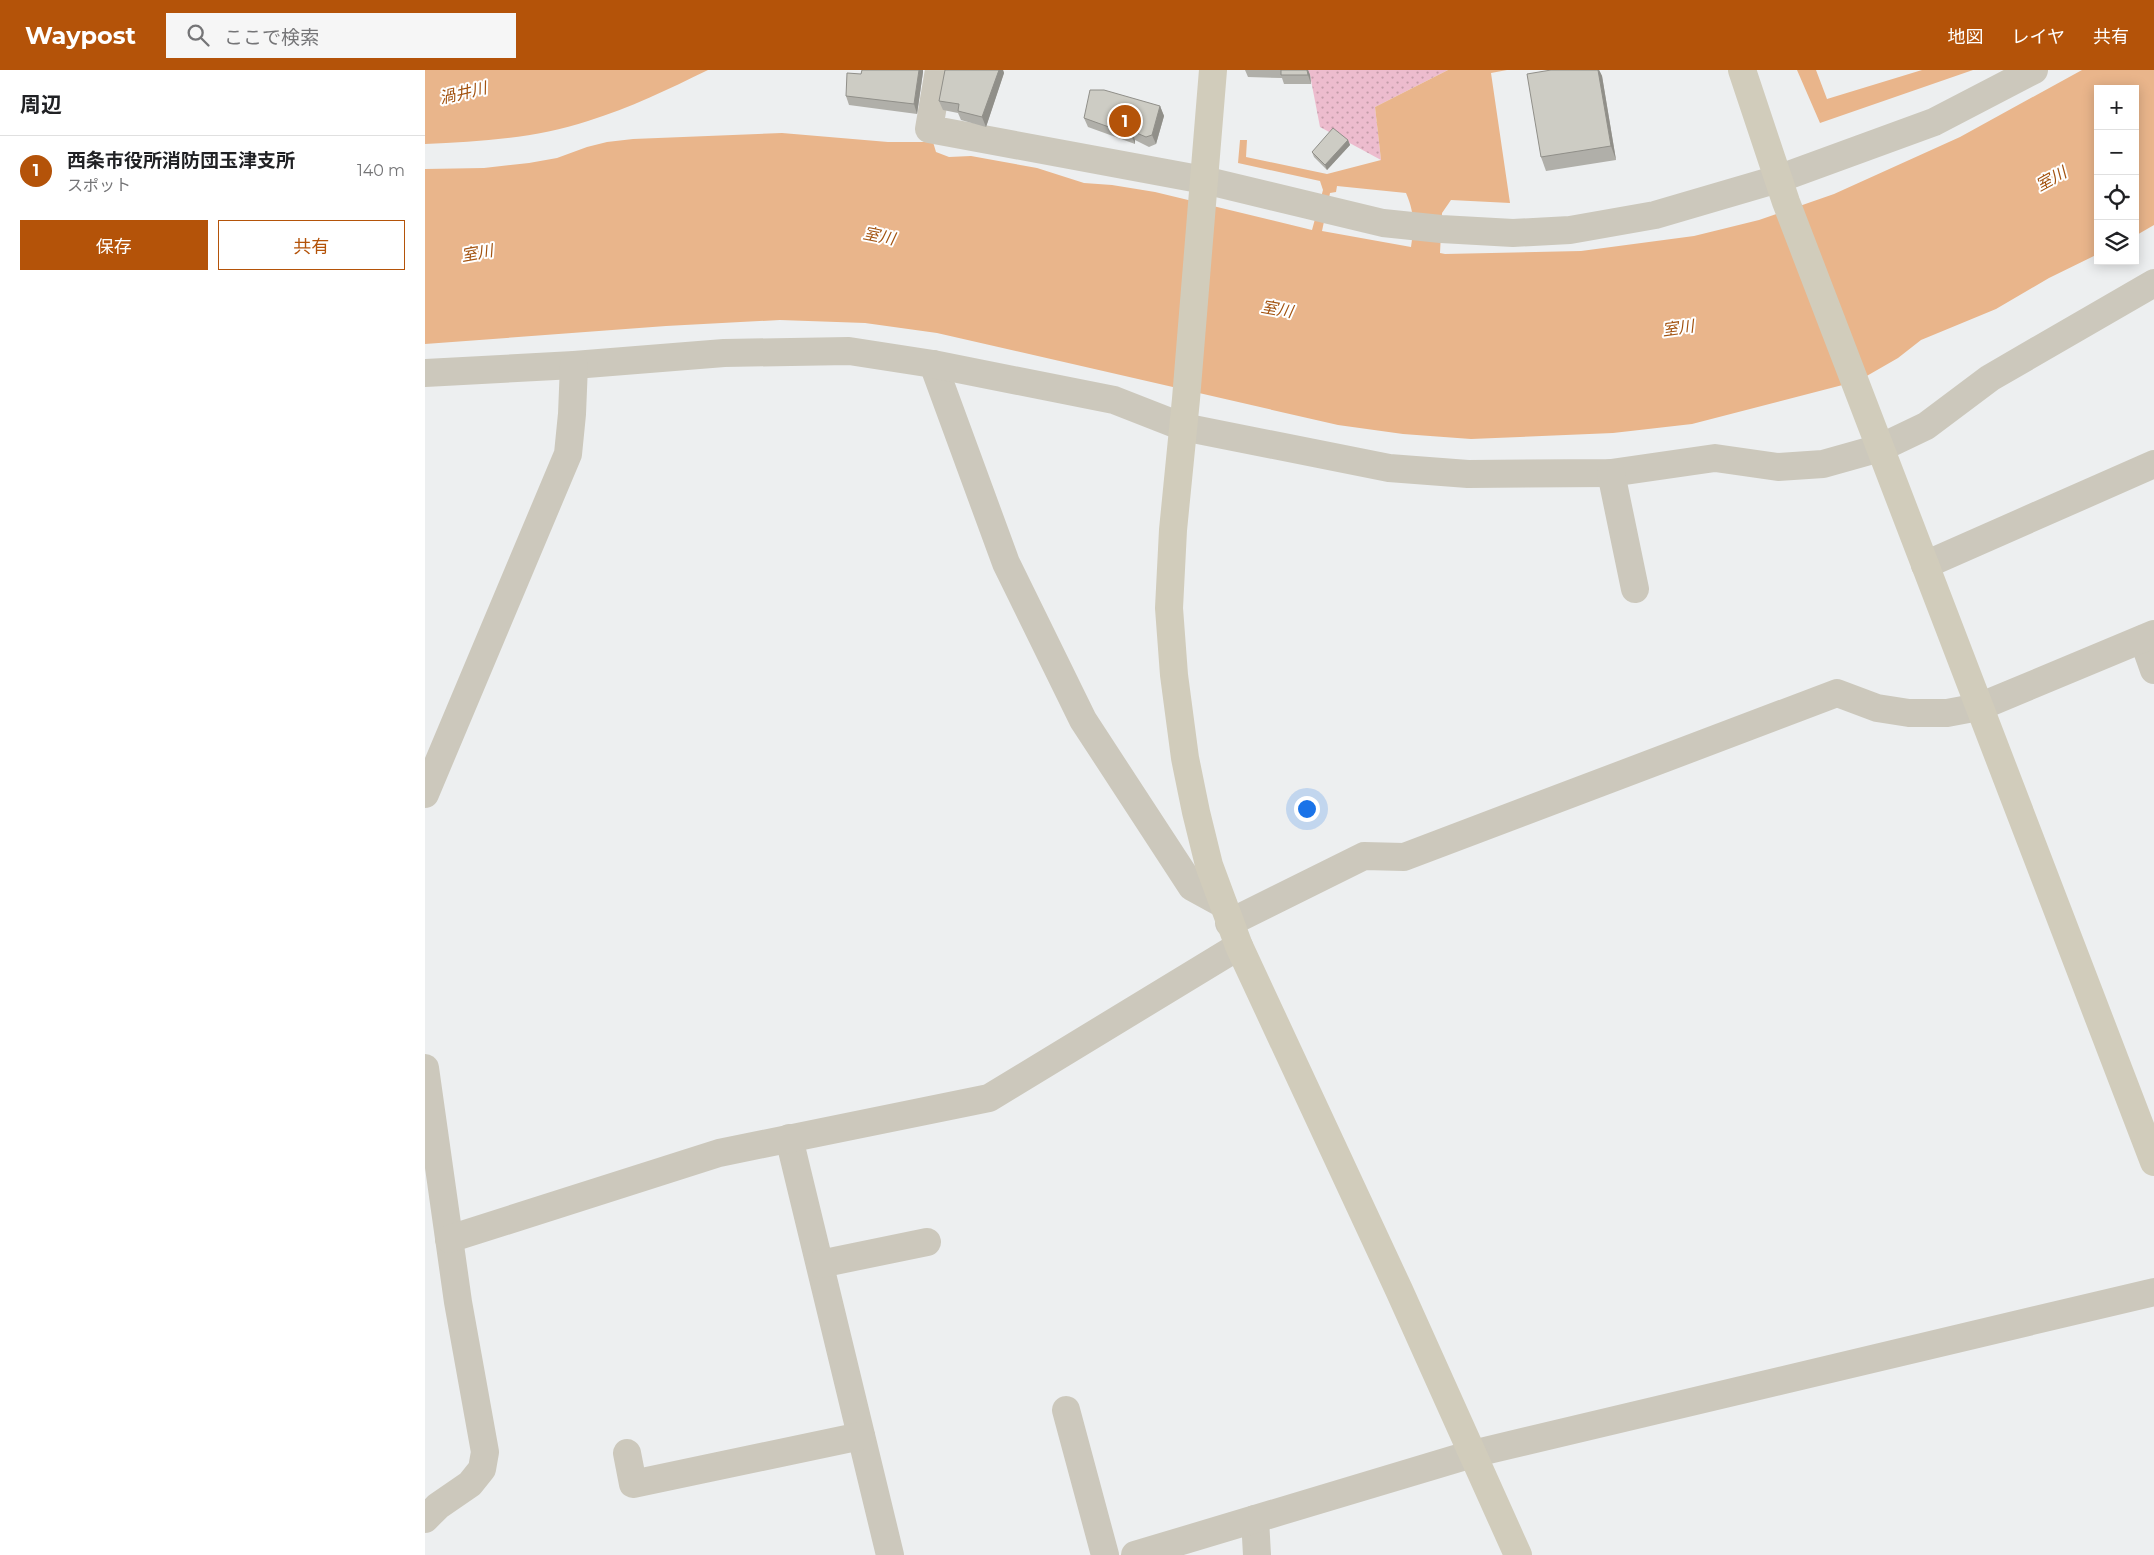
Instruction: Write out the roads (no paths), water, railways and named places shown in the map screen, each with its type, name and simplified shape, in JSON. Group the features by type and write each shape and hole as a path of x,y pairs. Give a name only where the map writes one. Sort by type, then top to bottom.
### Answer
{"street":[{"path":"939,70 929,129 1203,188 1322,208 1383,223 1441,230 1513,233 1570,230 1655,216 1782,191 1934,122 2034,70"},
{"path":"1213,70 1186,399 1173,530 1169,608 1174,674 1185,758 1196,812 1209,865 1230,924 1399,1290 1518,1555"},
{"path":"1741,70 1782,191 2154,1162"},
{"path":"1986,96 2013,70"},
{"path":"425,373 574,365 724,353 849,351 933,364 1114,400 1183,427 1389,468 1468,474 1611,473 1715,458 1778,467 1823,464 1880,448 1926,426 1990,378 2154,283"},
{"path":"933,364 1006,563 1083,720 1192,887 1230,924"},
{"path":"425,794 568,454 574,365"},
{"path":"1925,565 2154,464"},
{"path":"1611,473 1635,589"},
{"path":"449,1239 719,1153 989,1098 1230,924 1364,856 1404,857 1837,693 1877,708 1909,713 1947,713 1979,707 2149,636 2154,670"},
{"path":"425,1068 458,1302 485,1452 482,1469 470,1484 438,1506 425,1519"},
{"path":"789,1138 890,1555"},
{"path":"820,1264 927,1242"},
{"path":"1135,1555 1472,1454 2154,1292"},
{"path":"1066,1410 1105,1555"},
{"path":"627,1453 633,1484 861,1436"},
{"path":"1255,1519 1257,1555"}],"water":[{"name":"渦井川","path":"425,70 708,70 634,104 568,127 507,138 425,144"},
{"name":"室川","path":"1448,70 1507,70 1491,73 1510,203 1451,200 1442,213 1440,253 1581,251 1694,236 1759,220 1834,194 1960,137 2082,70 2154,70 2154,225 2139,234 2139,85 2094,85 2094,256 2049,278 1996,309 1921,340 1898,358 1858,381 1692,424 1613,433 1471,439 1403,434 1338,425 937,333 865,323 780,320 666,326 425,344 425,169 484,168 529,163 557,158 607,142 633,139 782,133 888,142 933,142 936,152 949,157 971,156 1037,168 1084,183 1112,185 1155,192 1312,230 1323,190 1320,181 1238,163 1240,140 1247,140 1246,157 1327,174 1381,160 1375,107","holes":["1337,186 1406,193 1413,220 1411,247 1322,231 1330,193 1336,192"]},
{"path":"1797,70 1816,70 1827,99 1922,70 1973,70 1820,123"}],"place":[{"name":"西条市役所消防団玉津支所","path":"1125,121"}]}
